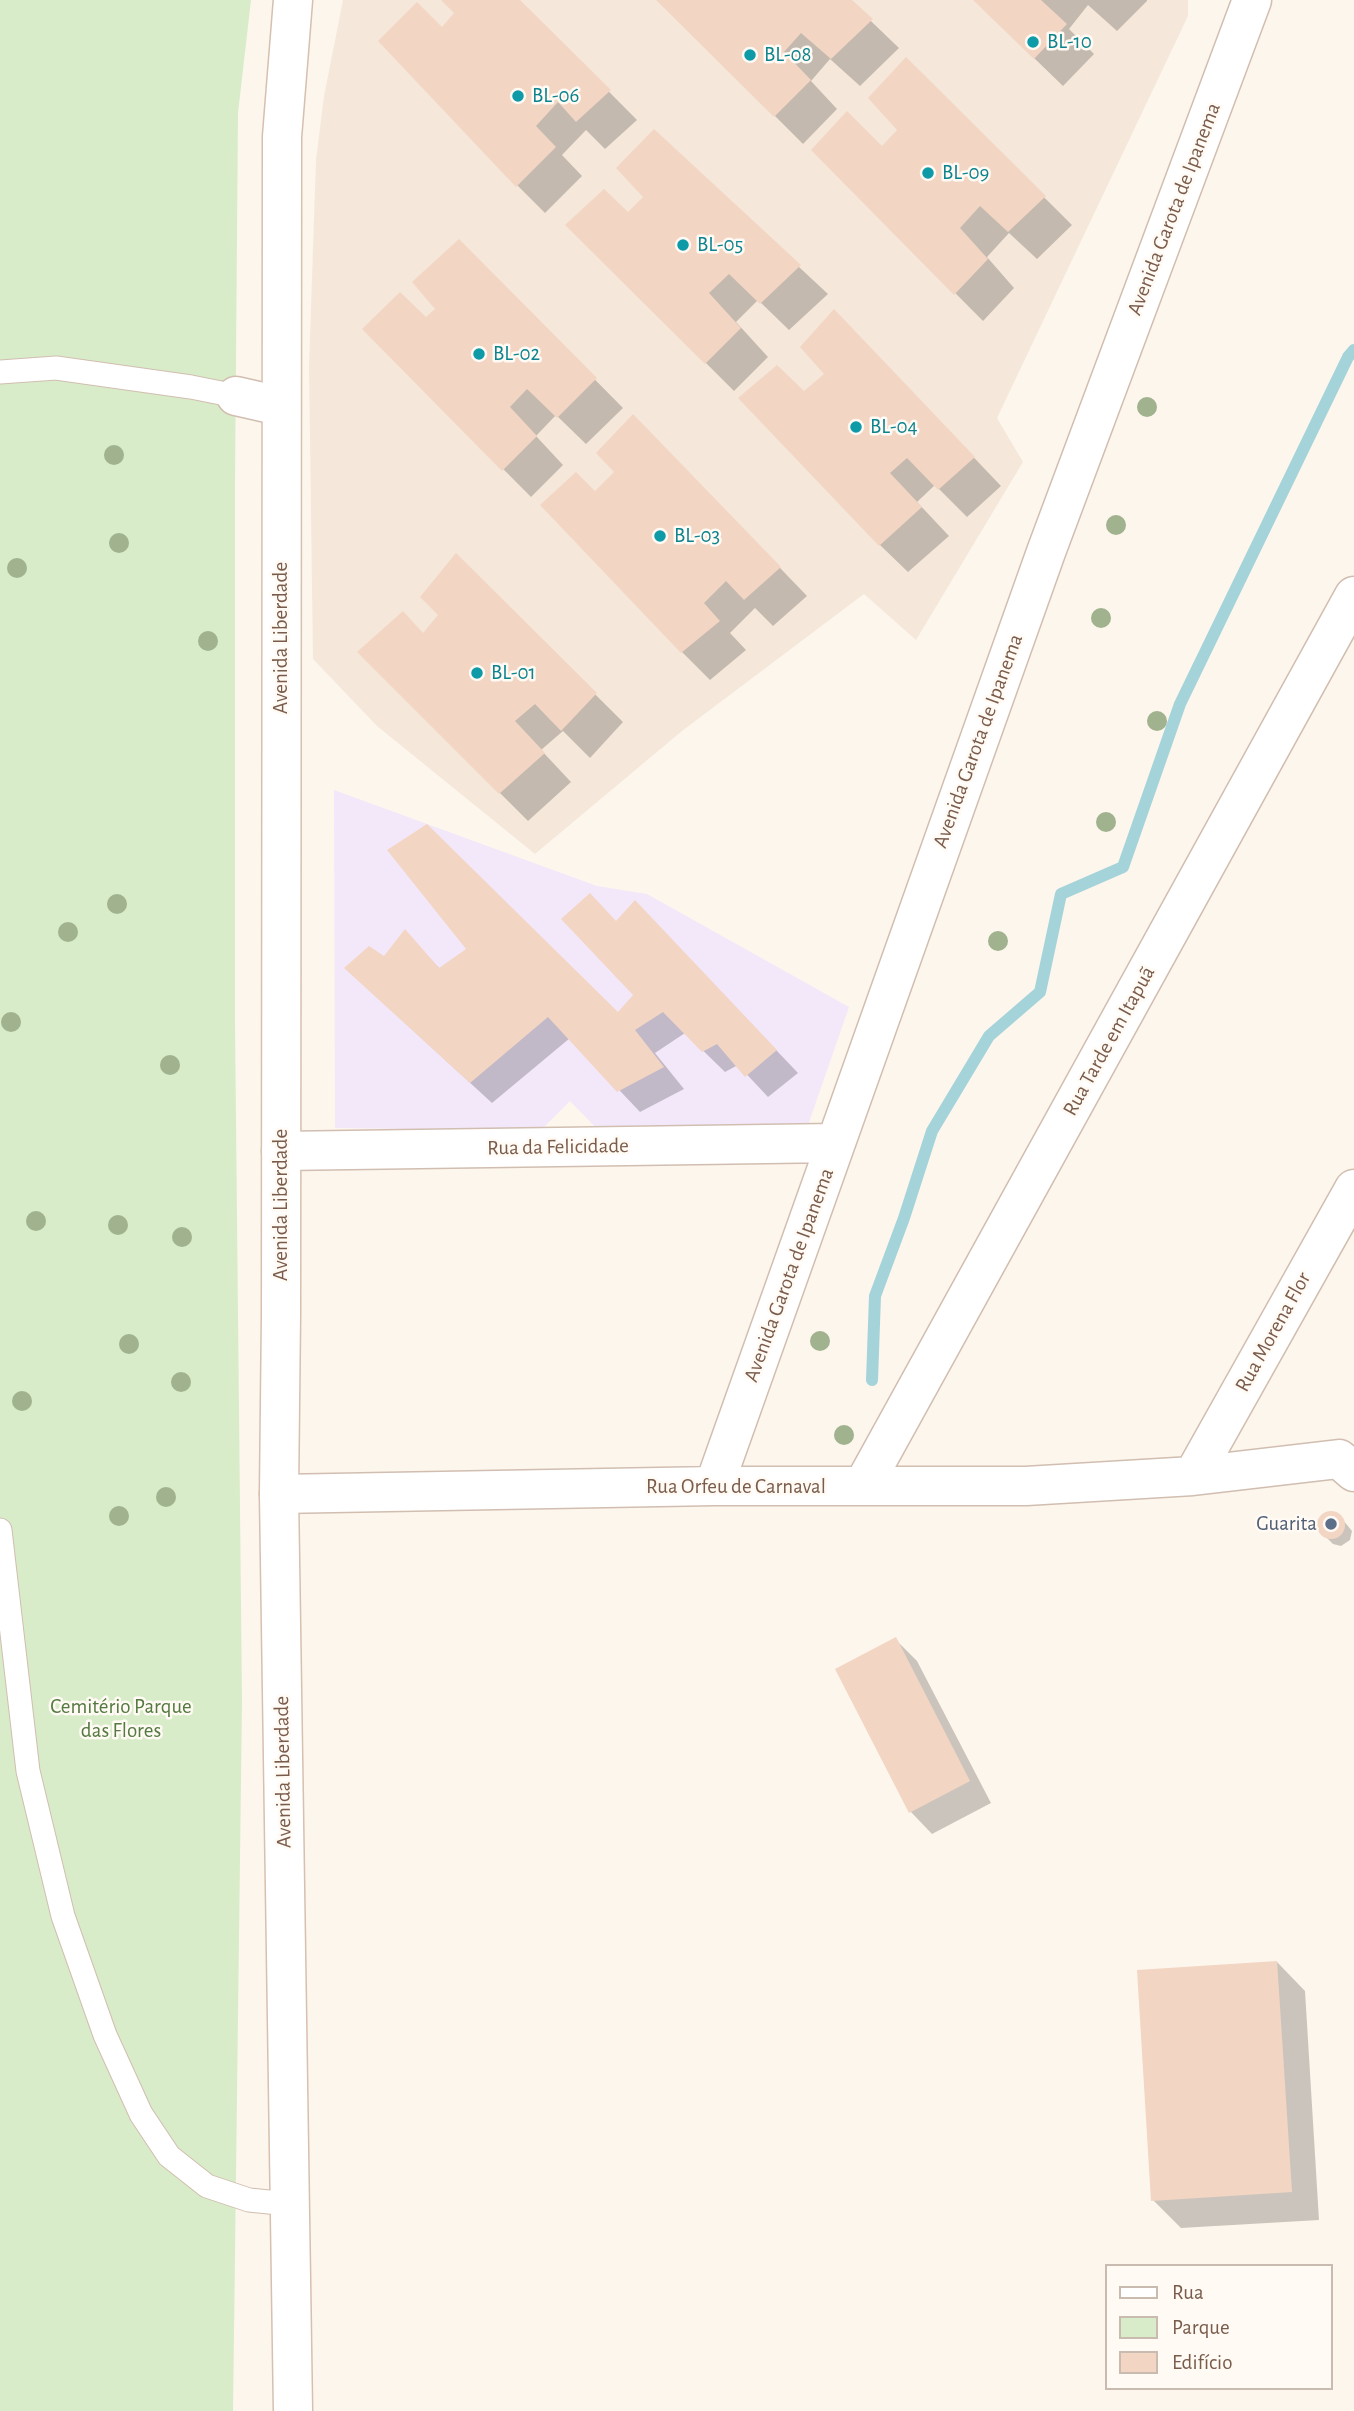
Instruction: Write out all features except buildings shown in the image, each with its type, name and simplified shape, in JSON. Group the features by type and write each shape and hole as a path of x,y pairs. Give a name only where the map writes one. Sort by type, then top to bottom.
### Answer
{"street":[{"name":"Avenida Liberdade","path":"293,0 282,137 279,1494 293,2411"},
{"name":"Avenida Garota de Ipanema","path":"714,1486 1046,552 1252,0"},
{"path":"236,396 281,406"},
{"name":"Rua Tarde em Itapuã","path":"863,1486 1354,596"},
{"name":"Rua da Felicidade","path":"281,1151 835,1143"},
{"name":"Rua Morena Flor","path":"1193,1476 1353,1193"},
{"name":"Rua Orfeu de Carnaval","path":"279,1494 714,1486 1026,1486 1193,1476 1349,1458"}],"lane":[{"path":"0,372 56,368 236,396"},
{"path":"0,1530 28,1771 63,1916 105,2035 141,2114 169,2156 206,2186 249,2200 289,2204"}],"shaded area":[{"path":"343,0 1188,0 1188,16 997,418 1023,462 916,640 864,594 682,731 535,854 377,726 313,659 309,367 316,160 324,96"},
{"path":"334,790 597,886 647,894 849,1007 806,1131 599,1131 570,1101 540,1131 335,1128"}],"green space":[{"name":"Cemitério Parque das Flores","path":"0,0 251,0 238,113 235,482 235,1023 242,1701 233,2411 0,2411"}],"waterway":[{"path":"872,1380 875,1296 932,1131 989,1036 1040,992 1061,894 1123,867 1180,704 1348,357 1354,350"}],"place":[{"name":"BL-10","path":"1033,42"},
{"name":"BL-08","path":"750,55"},
{"name":"BL-06","path":"518,96"},
{"name":"BL-09","path":"928,173"},
{"name":"BL-05","path":"683,245"},
{"name":"BL-02","path":"479,354"},
{"name":"BL-04","path":"856,427"},
{"name":"BL-03","path":"660,536"},
{"name":"BL-01","path":"477,673"},
{"name":"Guarita","path":"1331,1524"}]}
